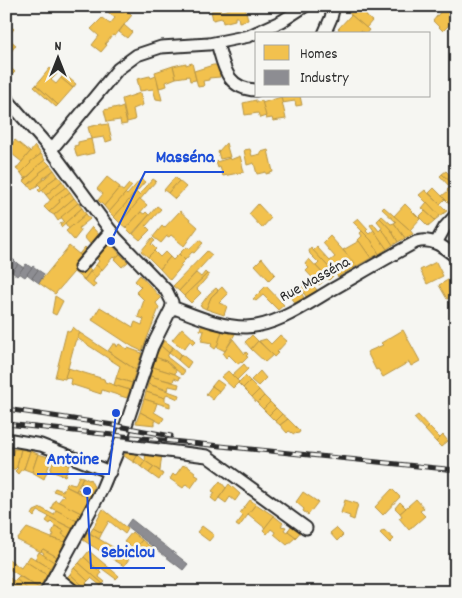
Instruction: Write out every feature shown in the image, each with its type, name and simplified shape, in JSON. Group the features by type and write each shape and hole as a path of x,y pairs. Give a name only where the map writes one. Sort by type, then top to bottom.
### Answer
{"street":[{"path":"258,32 305,6"},
{"path":"325,32 332,18 334,6"},
{"path":"51,150 118,69 128,60 148,50 161,47 217,43 255,33"},
{"path":"217,43 228,77 232,82 245,89 255,90"},
{"path":"6,98 51,150 111,231 166,290 172,306 152,347 110,472 98,498 46,592"},
{"path":"456,215 445,227 436,242 456,257"},
{"path":"80,267 111,231"},
{"name":"Rue Masséna","path":"172,306 224,325 239,327 259,325 286,315 416,242 429,240 436,242"},
{"path":"6,439 41,445 110,472"},
{"path":"120,445 206,456 306,528"},
{"path":"55,576 75,592"}],"building: Homes":[{"path":"113,6 122,13 126,9 132,15 115,36 113,35 105,44 107,45 101,52 92,45 99,36 91,29 102,18 110,24 115,18 108,12"},
{"path":"230,6 245,6 248,20 239,22 238,17 235,17 235,20 223,23 222,18 213,20 211,11 220,8 221,11 230,9"},
{"path":"353,6 368,6 365,10 367,17 372,21 366,28 349,13"},
{"path":"445,6 456,6 454,9 456,11 456,21 452,22 443,31 433,21"},
{"path":"351,15 369,30 368,32 342,32 338,29"},
{"path":"6,22 14,29 6,38"},
{"path":"124,25 132,32 127,38 119,32"},
{"path":"9,39 16,45 10,53 6,50 6,41"},
{"path":"186,63 186,65 192,63 196,80 190,81 189,76 176,78 173,66"},
{"path":"218,65 220,77 209,78 209,80 203,81 204,86 198,87 194,71"},
{"path":"9,66 15,72 6,81 6,68"},
{"path":"173,66 176,78 166,82 167,86 159,88 155,72"},
{"path":"50,68 57,74 51,80 56,84 61,78 73,88 58,105 36,85"},
{"path":"64,74 76,84 73,88 61,78"},
{"path":"150,76 151,78 156,76 162,100 156,99 153,89 140,91 137,79"},
{"path":"36,85 58,105 56,107 34,87"},
{"path":"140,93 143,105 133,109 135,120 127,122 122,99"},
{"path":"281,98 300,98 302,105 296,106 295,101 282,103"},
{"path":"281,98 286,119 273,121 272,118 266,119 262,103"},
{"path":"256,100 256,102 262,101 266,116 260,118 258,113 245,115 243,103"},
{"path":"118,107 118,109 123,107 127,124 121,125 120,120 107,122 104,110"},
{"path":"108,124 112,140 106,142 104,137 91,139 88,127"},
{"path":"91,139 94,153 77,157 74,146 78,145 78,142"},
{"path":"15,140 30,152 22,162 7,150"},
{"path":"226,143 230,157 220,159 218,152"},
{"path":"35,146 41,154 30,162 21,173 16,169"},
{"path":"250,149 252,156 268,150 273,172 257,174 254,163 247,165 244,150"},
{"path":"41,154 45,160 25,179 21,173 30,162"},
{"path":"240,156 244,172 223,176 216,162"},
{"path":"45,160 50,165 28,185 24,181"},
{"path":"50,165 54,170 32,190 28,185"},
{"path":"54,170 58,176 40,192 38,190 41,187 38,184"},
{"path":"446,171 456,181 456,187 442,174"},
{"path":"442,174 456,187 456,200 447,190 450,187 440,176"},
{"path":"58,176 62,181 46,195 42,190"},
{"path":"107,177 120,187 104,206 98,200 103,194 97,189"},
{"path":"175,177 179,181 168,193 164,190"},
{"path":"141,179 145,182 114,217 109,212 125,193 127,195"},
{"path":"153,179 156,181 120,223 114,217 136,192 139,195"},
{"path":"62,181 66,187 50,200 46,195"},
{"path":"179,181 186,187 175,199 168,193"},
{"path":"129,184 132,186 109,212 104,206 119,188 123,191"},
{"path":"66,187 70,192 59,200 60,202 49,212 44,207"},
{"path":"434,188 445,199 440,204 429,193"},
{"path":"425,190 447,211 440,216 419,195"},
{"path":"448,191 456,200 452,206 442,196"},
{"path":"70,192 74,198 54,215 49,212 60,202 59,200"},
{"path":"74,198 78,203 58,221 54,215"},
{"path":"140,199 147,205 126,228 120,223"},
{"path":"427,202 440,216 435,220 422,208"},
{"path":"78,203 82,208 61,227 60,224 64,221 61,217"},
{"path":"258,204 271,218 262,228 249,214"},
{"path":"405,204 420,219 410,230 394,216"},
{"path":"157,206 161,209 146,226 150,230 140,240 133,234"},
{"path":"384,207 413,234 405,238 394,223 396,222 382,209"},
{"path":"82,208 86,214 69,229 65,223"},
{"path":"180,211 198,227 184,246 171,235 167,236 161,243 153,237 162,226 164,228"},
{"path":"425,211 435,220 428,226 419,217"},
{"path":"141,212 144,214 146,212 149,215 132,234 126,228"},
{"path":"86,214 90,219 79,228 81,231 74,240 66,231"},
{"path":"382,216 391,224 394,223 405,238 398,242 391,230 380,218"},
{"path":"358,218 368,229 366,231 369,234 374,230 387,249 379,254 371,240 353,222"},
{"path":"380,218 391,230 398,242 393,245 381,229 382,227 377,221"},
{"path":"373,223 379,231 381,229 385,233 393,245 387,249 370,225"},
{"path":"92,227 102,238 85,259 79,254 85,247 87,249 91,245 84,237"},
{"path":"362,231 371,240 379,254 371,258 358,240 362,236 360,233"},
{"path":"330,236 357,266 338,277 313,251 317,247 330,261 335,257 323,243"},
{"path":"152,238 155,241 151,244 156,249 148,257 141,251"},
{"path":"108,240 120,254 115,259 113,257 102,270 96,265 99,261 93,255"},
{"path":"199,240 203,243 185,260 179,254 186,247 189,249"},
{"path":"359,241 371,258 357,266 343,250"},
{"path":"69,246 85,259 55,294 39,283"},
{"path":"311,248 335,274 329,280 316,266 319,263 310,254"},
{"path":"154,251 160,257 165,252 170,257 160,269 148,257"},
{"path":"207,251 212,255 179,291 173,286"},
{"path":"120,254 128,262 122,267 114,259"},
{"path":"179,254 185,260 170,280 160,269 170,257 173,260"},
{"path":"262,258 275,274 269,280 255,265"},
{"path":"309,259 327,278 319,285 306,271 309,268 305,264"},
{"path":"436,262 443,276 427,284 420,270"},
{"path":"85,265 91,270 84,280 74,272 77,268"},
{"path":"96,265 102,270 96,277 90,272"},
{"path":"90,272 96,277 93,282 96,284 93,288 84,280"},
{"path":"205,272 207,274 184,296 179,291 196,273 201,277"},
{"path":"207,274 209,275 197,289 201,293 191,303 184,296"},
{"path":"140,275 161,298 156,303 159,308 142,351 92,320 100,307 133,327 135,322 142,325 144,319 138,317 144,300 136,292 141,287 135,281"},
{"path":"455,276 456,295 447,299 439,285"},
{"path":"308,280 318,291 306,297 301,287"},
{"path":"266,286 284,305 278,310 263,295 256,301 253,299"},
{"path":"222,287 228,294 219,303 227,306 224,315 206,309 211,297"},
{"path":"216,288 218,290 211,297 206,309 200,306 209,294"},
{"path":"300,290 304,298 295,303 290,295"},
{"path":"55,296 63,301 56,315 52,313"},
{"path":"201,326 222,331 215,349 211,346 212,343 201,341 204,331 200,330"},
{"path":"73,327 80,333 75,342 65,379 55,377 67,330 70,332"},
{"path":"182,328 196,341 193,344 190,341 184,349 172,340"},
{"path":"403,330 420,361 411,366 409,362 383,377 378,369 376,370 367,352 383,345 381,343"},
{"path":"222,331 235,334 225,351 217,347"},
{"path":"80,333 136,370 132,383 116,378 120,366 77,338"},
{"path":"252,335 258,341 251,349 245,342"},
{"path":"280,335 287,341 274,357 259,341 266,339 271,344"},
{"path":"233,339 245,354 246,352 248,354 246,356 248,357 242,363 238,364 229,355 226,358 223,354"},
{"path":"164,340 173,347 169,353 161,346"},
{"path":"258,341 273,355 265,362 251,349"},
{"path":"113,344 116,344 117,347 119,344 127,349 142,353 136,370 108,351"},
{"path":"161,346 169,353 167,357 185,371 182,375 166,361 155,357"},
{"path":"173,347 181,354 178,360 169,353"},
{"path":"181,354 191,362 187,368 178,360"},
{"path":"155,357 166,361 176,370 175,374 153,367"},
{"path":"244,364 248,369 237,380 232,375"},
{"path":"153,367 175,374 180,377 179,380 174,378 173,382 150,376"},
{"path":"68,368 104,379 105,382 130,390 127,398 102,390 101,394 70,384 71,379 65,377"},
{"path":"228,371 239,382 233,388 221,377"},
{"path":"260,371 266,378 258,386 251,380"},
{"path":"150,376 179,384 178,388 169,386 168,390 148,384"},
{"path":"245,376 250,381 243,388 238,383"},
{"path":"116,378 132,383 130,390 114,385"},
{"path":"217,380 224,385 219,391 212,386"},
{"path":"250,381 259,390 252,397 243,388"},
{"path":"148,384 179,395 178,399 167,394 165,398 146,392"},
{"path":"212,386 219,391 213,400 206,394"},
{"path":"259,390 264,396 257,403 252,397"},
{"path":"146,392 165,398 165,401 170,403 170,407 144,399"},
{"path":"264,396 270,402 263,409 257,403"},
{"path":"144,399 157,403 154,412 164,418 161,423 140,412"},
{"path":"270,402 276,408 269,415 263,409"},
{"path":"276,408 282,414 275,421 269,415"},
{"path":"140,412 155,420 155,425 136,423"},
{"path":"282,414 288,419 280,425 275,421"},
{"path":"418,415 429,427 425,430 414,418"},
{"path":"288,419 300,431 299,433 294,434 289,431 287,433 280,425"},
{"path":"429,427 440,438 436,442 425,430"},
{"path":"443,435 448,441 441,447 436,442"},
{"path":"6,448 14,449 8,472 6,472"},
{"path":"128,448 138,455 134,461 135,463 124,456"},
{"path":"14,449 21,449 17,467 8,470"},
{"path":"21,449 30,451 25,466 18,474 15,471 18,468"},
{"path":"30,451 38,454 32,472 24,469"},
{"path":"146,451 162,453 160,471 145,461"},
{"path":"38,454 52,458 44,479 32,472"},
{"path":"138,455 145,461 141,467 134,461"},
{"path":"54,458 69,465 65,476 50,471"},
{"path":"145,461 154,467 149,473 141,467"},
{"path":"183,465 186,465 199,477 191,488 186,484 183,488 170,479 173,474 175,476"},
{"path":"154,467 163,474 159,480 149,473"},
{"path":"79,476 83,477 76,491 65,486 67,483 75,485"},
{"path":"83,477 90,479 94,487 89,498 76,491 77,489 81,490 82,488 79,487 81,484 86,486 80,483"},
{"path":"220,481 226,488 216,502 211,498 215,493 212,491"},
{"path":"229,484 240,494 235,501 230,497 226,503 219,498"},
{"path":"65,486 89,498 81,513 58,502 64,495 53,491 55,488 63,491"},
{"path":"392,489 400,497 383,515 375,507"},
{"path":"303,492 318,502 308,515 296,502"},
{"path":"416,499 424,508 420,511 425,516 409,530 399,518 402,516 400,513"},
{"path":"55,500 81,513 77,521 51,508"},
{"path":"250,500 256,504 239,527 236,525 243,516 240,513"},
{"path":"345,500 358,504 354,520 349,518 350,516 341,513"},
{"path":"400,502 406,508 400,513 395,508"},
{"path":"256,504 274,516 265,528 248,514"},
{"path":"41,508 54,515 56,510 77,521 73,529 38,511 34,517 32,515 34,511"},
{"path":"103,509 128,529 125,534 109,521 102,533 93,528"},
{"path":"274,516 283,523 281,526 286,527 284,530 287,532 289,529 288,531 296,537 287,545 271,529 267,534 263,530"},
{"path":"49,517 73,529 68,538 62,534 64,531 51,522 50,524 46,521"},
{"path":"293,523 302,530 296,537 288,531"},
{"path":"55,526 64,531 62,534 68,538 65,542 52,538"},
{"path":"202,526 214,535 209,541 197,532"},
{"path":"27,528 65,542 57,557 43,549 41,552 17,540"},
{"path":"93,528 102,533 99,539 90,533"},
{"path":"336,528 343,535 337,541 330,533"},
{"path":"384,530 394,539 390,543 380,533"},
{"path":"87,532 116,549 111,558 83,540"},
{"path":"132,532 142,540 135,549 124,542"},
{"path":"142,540 152,548 148,553 138,545"},
{"path":"43,549 57,557 54,562 42,556 44,553 41,551"},
{"path":"89,551 119,576 116,579 101,568 99,571 84,557"},
{"path":"115,551 129,559 124,566 111,558"},
{"path":"39,552 54,562 50,568 35,559"},
{"path":"30,556 50,568 47,575 26,562"},
{"path":"6,557 21,568 25,561 47,575 39,588 6,567"},
{"path":"84,557 101,573 99,577 105,582 103,584 79,563"},
{"path":"79,563 103,584 101,586 91,578 88,581 74,568"},
{"path":"74,568 88,581 86,583 94,592 90,592 70,574"},
{"path":"70,574 90,592 79,592 65,580"},
{"path":"7,576 14,581 16,579 31,592 20,592 6,580"},
{"path":"19,576 39,588 35,592 31,592 16,579"}],"building: Industry":[{"path":"13,259 18,264 12,272 6,268"},
{"path":"18,264 24,268 17,276 12,272"},
{"path":"26,264 32,268 25,277 19,273"},
{"path":"33,266 38,270 32,278 27,274"},
{"path":"38,270 44,274 39,283 32,278"},
{"path":"131,519 188,564 183,570 126,526"}],"railway":[{"path":"6,409 171,436"},
{"path":"6,424 456,470"}],"place":[{"name":"Masséna","path":"111,241"},
{"name":"Antoine","path":"116,413"},
{"name":"Sebiclou","path":"87,491"}]}
